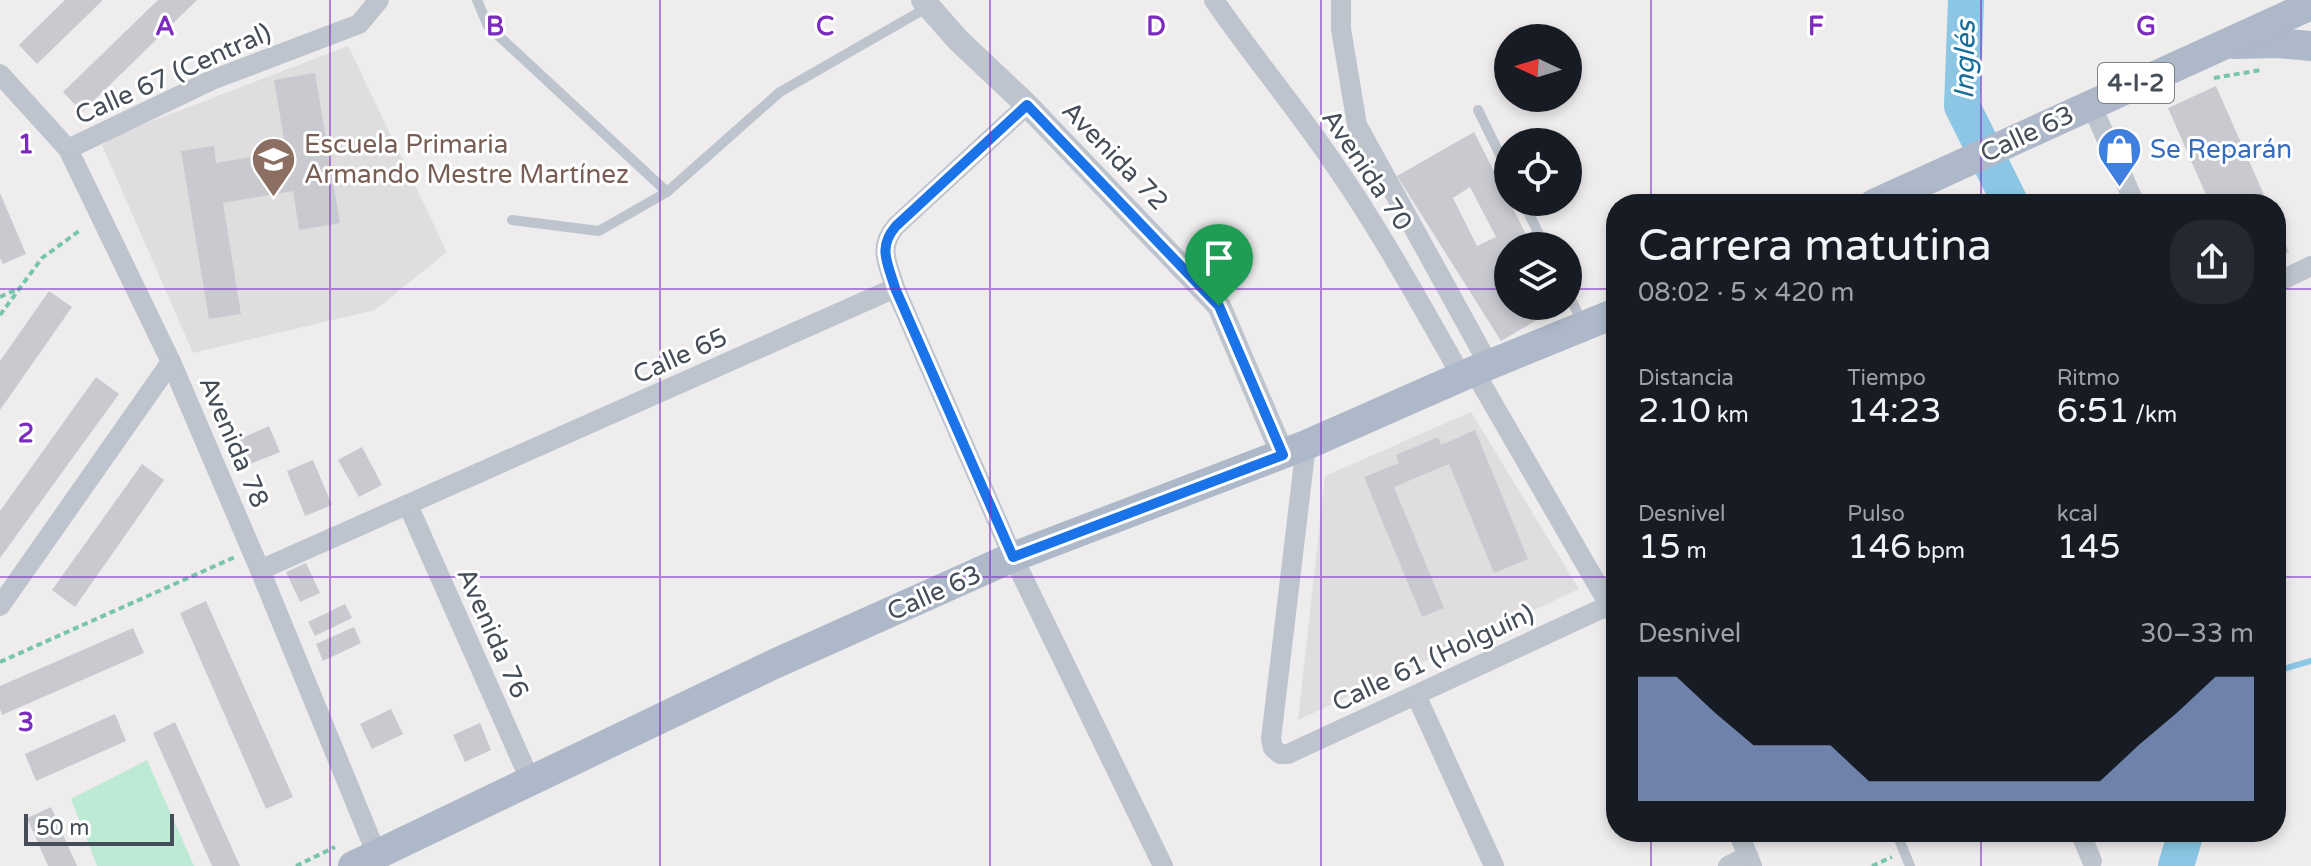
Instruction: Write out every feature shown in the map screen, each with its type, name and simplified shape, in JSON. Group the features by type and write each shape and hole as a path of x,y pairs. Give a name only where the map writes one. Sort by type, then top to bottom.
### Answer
{"main road":[{"path":"2267,24 2290,0"},
{"name":"Calle 63","path":"1896,194 2311,5"},
{"path":"2221,44 2311,46"},
{"name":"Calle 63","path":"366,851 531,782 772,665 1013,557 1295,450 1606,317"}],"street":[{"name":"Calle 67 (Central)","path":"68,149 212,80 359,24 379,0"},
{"name":"Avenida 70","path":"1214,0 1330,157 1393,255 1475,371"},
{"path":"1341,0 1341,29 1357,125 1475,371 1606,594"},
{"name":"Avenida 72","path":"929,2 958,40 1027,105 1219,306 1295,450"},
{"name":"Avenida 78","path":"0,74 68,149 171,362 260,570 366,851"},
{"path":"2091,104 2131,194"},
{"path":"1027,105 889,234 885,241 885,254 895,288 1013,557 1163,866"},
{"path":"2286,278 2311,266"},
{"name":"Calle 65","path":"260,570 895,288"},
{"path":"0,606 171,362"},
{"name":"Calle 61 (Holguín)","path":"1295,450 1271,739 1273,748 1280,754 1288,754 1606,612"},
{"name":"Avenida 76","path":"408,505 531,782"},
{"path":"1416,695 1494,866"},
{"path":"2084,842 2092,861"},
{"path":"1728,866 1750,861"}],"lane":[{"path":"477,0 488,26 667,192"},
{"path":"512,220 599,231 667,192 780,92 929,2"},
{"path":"1478,110 1494,143"},
{"path":"1581,320 1584,326"},
{"path":"1900,842 1910,866"}],"path":[{"path":"2205,82 2268,68"},
{"path":"0,315 42,258 79,231"},
{"path":"0,297 20,288"},
{"path":"0,662 252,550"},
{"path":"296,866 366,851"},
{"path":"1872,866 1904,852"}],"shaded area":[{"name":"Escuela Primaria Armando Mestre Martínez","path":"348,46 447,252 375,310 193,353 102,145 116,135"},
{"path":"1471,412 1579,589 1298,720 1325,476"}],"green space":[{"path":"147,760 194,866 97,866 71,799"}],"building":[{"path":"65,0 103,0 37,64 19,45"},
{"path":"158,0 197,0 82,112 63,92"},
{"path":"315,73 340,223 299,230 293,191 223,203 241,314 209,319 181,151 214,146 216,163 286,151 274,80"},
{"path":"2216,86 2264,194 2206,194 2168,108"},
{"path":"1474,132 1494,171 1494,216 1517,216 1525,232 1494,233 1470,187 1453,198 1477,246 1494,238 1494,320 1537,320 1501,341 1397,176"},
{"path":"0,193 26,254 3,264 0,258"},
{"path":"49,291 72,307 0,410 0,361"},
{"path":"96,377 119,394 0,558 0,511"},
{"path":"269,426 280,452 250,464 240,439"},
{"path":"1475,430 1528,559 1494,573 1449,464 1394,487 1444,608 1422,617 1364,477 1399,463 1396,455 1438,437 1441,445"},
{"path":"362,447 382,485 359,497 338,460"},
{"path":"313,460 332,505 305,516 287,471"},
{"path":"142,464 164,480 75,607 52,590"},
{"path":"306,563 320,593 300,602 286,572"},
{"path":"206,601 293,797 266,809 180,613"},
{"path":"345,604 352,618 315,636 308,622"},
{"path":"354,627 361,643 323,661 316,644"},
{"path":"133,628 144,653 2,715 0,686"},
{"path":"391,709 403,734 372,749 360,724"},
{"path":"115,714 126,741 36,781 25,754"},
{"path":"175,722 240,866 212,866 153,733"},
{"path":"480,723 491,750 465,762 453,735"},
{"path":"51,807 77,866 48,866 27,818"}],"waterway":[{"name":"Inglés","path":"1966,0 1962,106 2006,194"},
{"name":"Inglés","path":"2286,668 2311,661"},
{"name":"Inglés","path":"2176,866 2183,842"}],"place":[{"name":"Se Reparán","path":"2119,188"},
{"name":"Escuela Primaria Armando Mestre Martínez","path":"273,198"}],"route":[{"path":"1027,105 1219,306 1283,455 1013,557 895,288 885,254 885,241 896,226 1027,105"}]}
